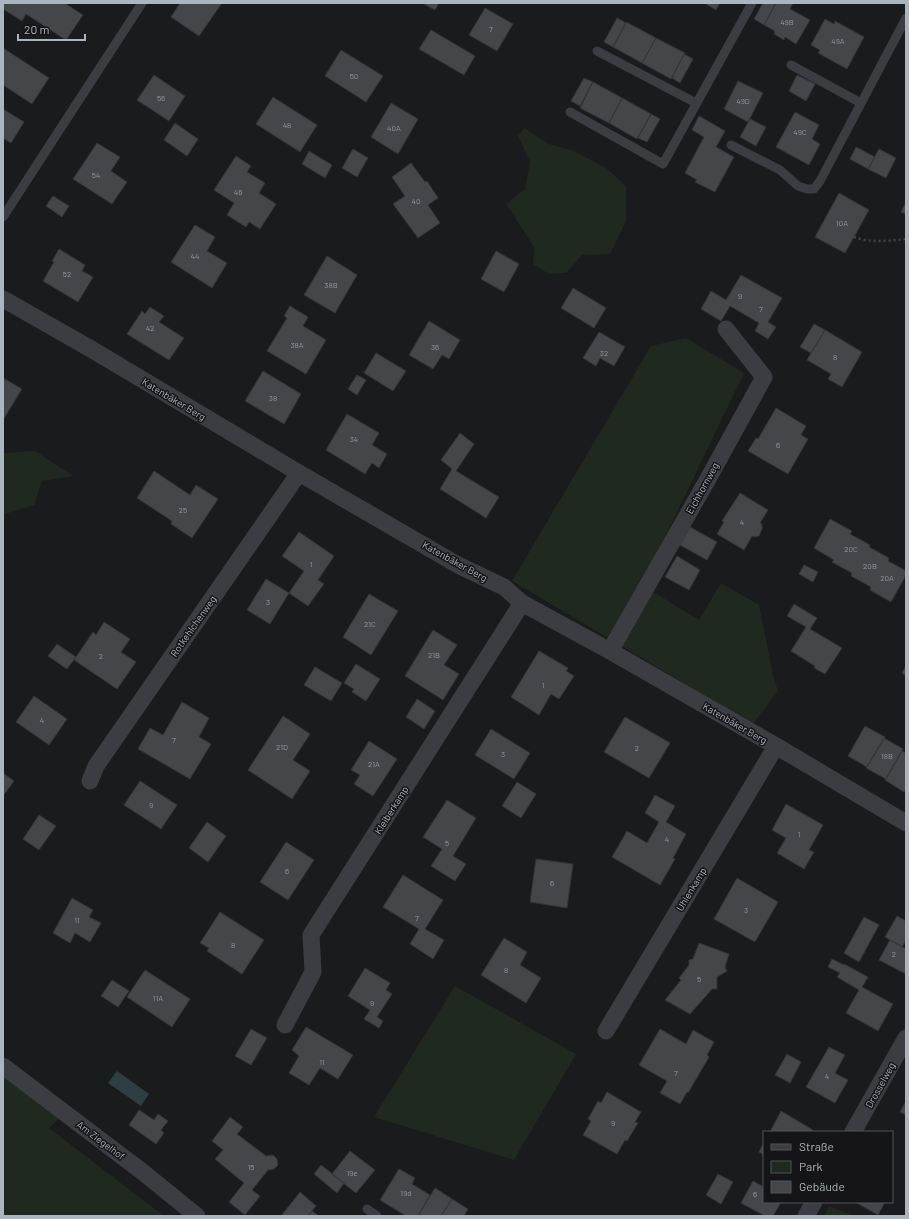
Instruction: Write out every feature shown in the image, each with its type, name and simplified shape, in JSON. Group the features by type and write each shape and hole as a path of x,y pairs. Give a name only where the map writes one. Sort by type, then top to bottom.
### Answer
{"street":[{"name":"Katenbäker Berg","path":"3,299 458,565 504,587 522,603 610,651 776,746 906,823"},
{"name":"Eichhornweg","path":"610,651 764,377 726,329"},
{"name":"Rotkehlchenweg","path":"90,781 96,766 299,473"},
{"name":"Kleiberkamp","path":"285,1025 313,972 311,935 522,603"},
{"name":"Uhlenkamp","path":"606,1031 776,746"},
{"name":"Drosselweg","path":"854,1131 906,1038"},
{"name":"Am Ziegelhof","path":"3,1066 144,1173 197,1216"},
{"path":"806,1216 813,1203"}],"lane":[{"path":"3,217 142,3"},
{"path":"570,112 663,164 752,3"},
{"path":"731,145 780,170 798,186 807,189 814,189 820,181 906,18"},
{"path":"597,51 696,103"},
{"path":"791,65 861,103"},
{"path":"367,1209 377,1216"}],"path":[{"path":"854,237 862,240 889,241 906,239"}],"green space":[{"path":"524,128 549,144 574,151 606,168 626,186 626,221 610,254 582,255 566,273 549,274 533,264 534,247 506,204 525,189 530,162 518,136"},
{"path":"686,338 744,373 642,585 699,620 721,583 759,605 773,675 778,691 753,724 512,581 651,346"},
{"path":"35,451 73,476 42,481 34,505 5,514 3,516 3,453"},
{"path":"455,986 576,1054 514,1160 374,1117"},
{"path":"3,1073 60,1117 49,1128 164,1216 3,1216"},
{"path":"829,1206 854,1216 824,1216"}],"shaded area":[{"path":"117,1071 149,1094 141,1106 108,1083"}],"building":[{"path":"3,3 67,3 66,4 83,15 66,40 26,14 22,21 3,9"},
{"path":"180,3 222,3 199,36 171,17"},
{"path":"422,3 439,3 435,10"},
{"path":"704,3 720,3 716,10"},
{"path":"763,3 776,3 764,25 754,19"},
{"path":"776,3 793,3 790,9 810,20 796,44 785,37 784,40 774,34 775,31 764,25"},
{"path":"485,8 513,24 497,51 469,35"},
{"path":"617,18 626,23 613,47 604,42"},
{"path":"825,19 834,24 835,21 864,37 847,69 818,53 820,50 811,45"},
{"path":"626,22 656,38 642,63 613,47"},
{"path":"431,30 475,56 464,75 419,49"},
{"path":"656,38 685,53 671,79 642,63"},
{"path":"3,48 49,78 32,104 3,85"},
{"path":"341,50 383,76 366,102 325,76"},
{"path":"684,54 693,59 680,83 672,78"},
{"path":"154,75 185,96 169,121 137,100"},
{"path":"797,75 815,84 806,101 789,91"},
{"path":"584,78 593,82 580,106 571,101"},
{"path":"738,81 763,93 748,122 724,109"},
{"path":"593,82 622,98 609,123 580,108"},
{"path":"273,97 317,125 300,152 256,124"},
{"path":"622,98 651,114 637,139 609,123"},
{"path":"391,103 418,119 398,154 371,137"},
{"path":"3,109 24,122 11,143 3,138"},
{"path":"795,112 819,125 812,139 820,144 809,165 776,147"},
{"path":"651,114 660,119 647,142 638,138"},
{"path":"699,116 725,131 716,147 734,157 715,192 695,182 697,180 685,173 704,137 692,130"},
{"path":"750,119 766,127 756,146 740,137"},
{"path":"175,123 198,139 187,156 164,140"},
{"path":"97,143 120,157 111,171 127,182 112,204 73,179"},
{"path":"856,147 875,157 868,169 850,159"},
{"path":"353,149 368,158 357,177 342,168"},
{"path":"879,149 896,158 886,178 868,169"},
{"path":"309,151 332,165 325,178 302,164"},
{"path":"236,156 251,166 247,172 265,183 259,193 276,204 260,229 249,222 246,227 227,215 234,203 214,190"},
{"path":"411,163 425,182 427,181 438,198 428,205 440,223 418,238 393,204 405,196 392,177"},
{"path":"839,193 869,210 845,253 815,237"},
{"path":"53,196 69,206 62,217 46,206"},
{"path":"906,202 906,214 901,212"},
{"path":"195,225 215,237 207,251 227,263 212,288 171,262"},
{"path":"59,249 85,265 82,271 93,277 78,302 43,281 54,262 52,261"},
{"path":"496,251 519,264 504,292 481,279"},
{"path":"327,256 357,275 335,313 304,295"},
{"path":"741,275 782,298 768,322 776,327 768,339 755,331 759,323 730,306 721,321 701,309 711,291 726,300"},
{"path":"573,288 606,308 594,328 561,308"},
{"path":"290,306 308,317 303,326 326,340 306,374 267,351 287,318 284,316"},
{"path":"150,307 164,316 159,322 184,338 169,360 127,334 142,311 145,314"},
{"path":"429,321 460,340 449,359 442,355 433,369 409,355"},
{"path":"814,324 825,330 811,353 800,347"},
{"path":"825,330 862,352 842,387 828,379 831,374 807,360"},
{"path":"599,332 625,347 614,366 600,358 596,366 583,358"},
{"path":"376,353 406,371 393,391 364,373"},
{"path":"263,371 301,394 284,424 245,401"},
{"path":"357,375 366,380 357,395 348,389"},
{"path":"3,378 22,389 3,420"},
{"path":"776,408 806,426 801,435 808,439 788,474 748,451 756,438 758,439"},
{"path":"347,414 379,433 372,445 387,454 379,468 372,463 365,474 326,450"},
{"path":"460,433 474,444 456,471 499,497 486,518 440,489 452,469 441,460"},
{"path":"154,471 190,495 196,485 218,499 192,538 171,524 172,521 137,498"},
{"path":"740,493 768,510 760,523 762,524 762,529 759,536 752,536 744,550 717,534 724,522 722,521"},
{"path":"830,519 852,531 850,534 870,545 869,547 889,558 888,561 906,571 906,575 891,602 870,590 871,587 851,576 852,573 832,562 834,560 814,548"},
{"path":"690,527 717,542 707,560 680,545"},
{"path":"299,532 334,556 318,580 324,584 308,606 289,593 304,571 282,556"},
{"path":"677,556 700,570 689,590 665,577"},
{"path":"804,565 818,572 813,582 799,574"},
{"path":"266,579 289,593 270,624 247,610"},
{"path":"369,594 398,611 371,655 343,637"},
{"path":"794,604 817,618 810,629 842,648 825,674 791,651 806,627 787,616"},
{"path":"104,622 130,639 121,652 136,662 117,689 74,660 93,632 96,635"},
{"path":"433,630 457,645 444,665 459,674 443,700 405,676"},
{"path":"57,644 76,657 67,669 48,656"},
{"path":"539,651 568,668 566,671 574,676 559,699 551,694 539,715 511,697"},
{"path":"356,664 380,679 366,701 352,692 354,689 344,683"},
{"path":"906,666 906,676 902,673"},
{"path":"315,667 342,683 331,701 304,685"},
{"path":"34,696 67,719 49,745 16,722"},
{"path":"417,699 435,711 424,729 406,717"},
{"path":"182,702 209,718 199,737 211,744 190,779 138,749 150,728 163,735"},
{"path":"283,716 310,734 293,760 310,771 292,799 248,770"},
{"path":"625,717 670,743 649,778 604,752"},
{"path":"865,726 885,737 867,767 848,756"},
{"path":"491,729 530,753 514,779 475,755"},
{"path":"884,738 903,749 886,779 866,768"},
{"path":"369,741 397,759 373,796 354,784 360,775 351,770"},
{"path":"902,751 906,753 906,789 904,792 885,780"},
{"path":"3,773 14,781 3,796"},
{"path":"140,781 177,805 161,829 124,805"},
{"path":"517,782 536,794 521,818 502,806"},
{"path":"655,795 675,806 666,822 686,834 673,858 675,859 660,885 612,857 627,831 647,843 659,822 645,813"},
{"path":"447,800 476,818 453,856 466,864 455,881 431,866 442,849 423,837"},
{"path":"786,804 823,825 809,850 814,852 804,869 777,853 786,838 772,830"},
{"path":"39,815 56,826 39,850 23,839"},
{"path":"207,822 226,836 208,862 189,848"},
{"path":"286,842 314,860 288,900 260,882"},
{"path":"536,859 573,864 567,908 530,902"},
{"path":"403,875 443,900 425,929 444,940 433,959 410,944 419,929 383,907"},
{"path":"737,878 778,902 755,942 714,919"},
{"path":"72,898 93,910 89,917 101,923 90,942 75,933 70,943 53,933"},
{"path":"220,912 264,940 242,974 207,951 209,948 200,943"},
{"path":"897,916 906,921 906,940 902,947 885,937"},
{"path":"864,917 879,925 859,962 844,953"},
{"path":"504,938 527,952 520,965 541,978 526,1003 481,975"},
{"path":"890,940 906,949 906,974 879,960"},
{"path":"699,943 729,954 725,967 727,971 717,977 717,989 712,989 690,1014 665,1000 681,980 679,978 689,965 689,960 693,959"},
{"path":"832,959 868,977 862,987 893,1004 878,1031 846,1013 859,990 837,977 840,973 828,967"},
{"path":"365,968 390,983 386,990 392,994 377,1017 383,1021 379,1028 364,1019 370,1010 348,996"},
{"path":"145,970 190,999 172,1027 127,997"},
{"path":"112,980 129,991 118,1007 101,996"},
{"path":"306,1027 353,1055 338,1079 320,1068 309,1085 289,1073 299,1056 292,1050"},
{"path":"251,1029 267,1038 251,1065 235,1056"},
{"path":"660,1029 686,1044 693,1030 714,1042 707,1055 709,1057 680,1104 660,1093 667,1081 639,1065"},
{"path":"829,1047 845,1055 835,1073 848,1080 835,1103 806,1087"},
{"path":"787,1054 801,1062 790,1083 775,1075"},
{"path":"607,1092 641,1112 635,1122 638,1123 627,1141 625,1140 617,1154 583,1135 591,1121 588,1119 598,1101 601,1103"},
{"path":"906,1101 906,1115 900,1112"},
{"path":"139,1110 154,1120 158,1114 168,1121 161,1130 164,1133 156,1144 129,1125"},
{"path":"781,1111 813,1130 812,1131 771,1131"},
{"path":"230,1117 243,1127 237,1134 266,1156 273,1155 277,1159 278,1165 274,1169 268,1170 252,1190 260,1196 245,1215 229,1202 244,1183 215,1159 223,1150 212,1141"},
{"path":"763,1144 763,1154 759,1152"},
{"path":"350,1151 375,1170 356,1193 332,1174"},
{"path":"321,1165 344,1183 337,1193 314,1174"},
{"path":"399,1169 415,1178 412,1184 430,1195 418,1216 406,1216 380,1200"},
{"path":"718,1174 733,1182 721,1204 706,1195"},
{"path":"753,1181 763,1186 763,1203 780,1203 773,1216 765,1216 741,1203"},
{"path":"435,1188 452,1199 441,1216 421,1216 419,1214"},
{"path":"300,1192 316,1206 308,1216 281,1216"},
{"path":"452,1199 468,1209 464,1216 441,1216"},
{"path":"857,1203 884,1203 878,1215"},
{"path":"312,1211 319,1216 308,1216"}]}
